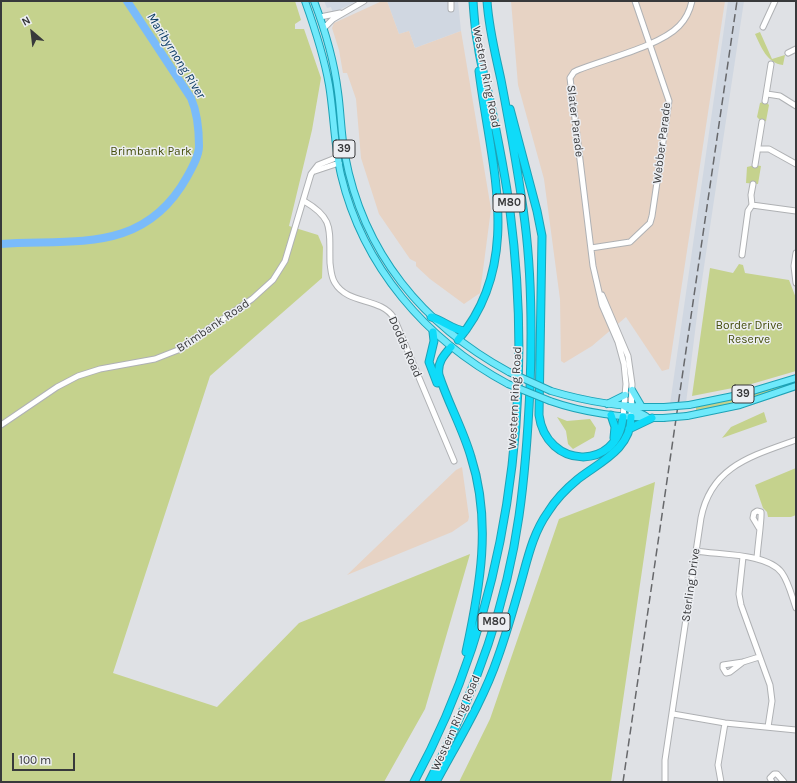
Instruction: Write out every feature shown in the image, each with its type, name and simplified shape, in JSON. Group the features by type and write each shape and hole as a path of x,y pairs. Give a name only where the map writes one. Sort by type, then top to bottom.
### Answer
{"highway":[{"name":"Western Ring Road","path":"414,782 445,721 460,682 488,596 503,530 511,478 518,363 517,281 510,213 499,140 478,46 473,1"},
{"name":"Western Ring Road","path":"429,782 463,712 488,642 515,540 527,452 531,338 528,252 516,161 492,44 487,1"},
{"path":"458,340 476,314 488,291 496,263 498,241 492,159 481,84 478,46"},
{"path":"500,78 522,152 542,236 540,425 551,444 559,451 582,458 596,455 612,444 620,433 629,413"},
{"path":"431,317 439,319 457,330 466,330"},
{"path":"433,332 434,341 429,358 430,366 458,423"},
{"path":"451,347 441,358 438,370 440,380 468,448 476,476 483,517 483,540 478,588 460,682"},
{"path":"436,782 493,671 510,622 531,544 541,522 553,504 570,486 616,451 626,439 629,429 629,413"},
{"path":"611,415 615,427 612,444"},
{"path":"629,429 650,418"}],"main road":[{"name":"39","path":"305,1 322,53 329,84 338,160 349,203 359,229 375,259 396,291 433,332 451,347 483,370 508,384 550,402 580,410 611,415 629,413 642,407 689,405 744,394 796,378"},
{"name":"39","path":"314,1 324,28 337,84 345,155 356,198 374,241 398,280 431,317 458,340 482,357 508,372 550,391 607,404 624,406 629,413 650,418 687,416 740,405 796,386"},
{"path":"313,22 320,17"},
{"path":"338,160 345,155"},
{"path":"451,347 458,340"},
{"path":"632,390 642,407"},
{"path":"607,404 625,395"}],"street":[{"path":"324,28 333,19 364,1"},
{"path":"451,1 451,10"},
{"name":"Webber Parade","path":"591,248 630,242 651,220 669,104 668,96 635,1"},
{"name":"Slater Parade","path":"629,413 624,406 626,375 624,359 602,305 593,266 570,78 574,72 578,70 650,43 672,32 680,25 687,15 692,1"},
{"path":"763,27 775,1"},
{"path":"320,17 345,12"},
{"path":"787,53 796,50"},
{"path":"765,102 771,64"},
{"path":"767,94 780,96 796,106"},
{"path":"755,165 762,122"},
{"path":"758,149 770,149 796,164"},
{"name":"Brimbank Road","path":"1,425 57,387 78,376 100,369 155,359 178,350 249,302 269,283 281,267 288,252 311,174 318,165 338,160"},
{"path":"742,255 748,211 752,205 751,196 753,184"},
{"name":"Dodds Road","path":"304,201 320,211 328,222 330,272 338,288 350,296 380,306 388,311 394,318 454,461"},
{"path":"752,205 796,211"},
{"path":"796,253 794,266 796,283"},
{"name":"Slater Parade","path":"599,290 627,350 631,372 632,390 629,413"},
{"name":"Sterling Drive","path":"665,782 664,773 704,505 712,489 730,468 746,459 796,440"},
{"path":"757,559 759,528"},
{"path":"696,551 757,559 772,564 782,573 796,608"},
{"path":"743,557 739,594 741,605 771,693 768,727"},
{"path":"743,662 759,657"},
{"path":"673,714 724,722 796,730"},
{"path":"721,782 718,765 724,722"},
{"path":"772,782 770,778 774,774 777,774 784,782"}],"shaded area":[{"path":"324,1 357,1 333,13 331,7 327,8"},
{"path":"382,1 387,1 399,34 409,31 415,48 461,31 491,209 480,293 464,304 430,279 416,266 416,262 410,259 379,214 361,158 356,99 347,73 343,73 339,50 332,28 334,23"},
{"path":"387,1 458,1 461,31 415,48 409,31 399,34"},
{"path":"511,1 725,1 669,369 662,371 626,317 592,346 564,363 561,361 560,299 544,179 518,85"},
{"path":"728,1 744,1 699,300 686,403 670,404"},
{"path":"462,467 469,517 468,521 452,532 347,575 456,470"}],"green space":[{"name":"Brimbank Park","path":"1,1 295,1 301,20 295,24 295,29 304,29 321,78 312,130 289,226 318,235 323,247 322,278 210,376 113,673 217,707 299,623 470,554 425,709 384,782 1,782"},
{"path":"760,32 772,59 785,55 783,65 777,64 765,54 755,34"},
{"path":"765,101 769,105 766,121 762,122 757,117 760,103"},
{"path":"755,165 761,166 758,184 746,183 747,167"},
{"name":"Border Drive Reserve","path":"739,264 743,265 745,273 789,280 796,298 796,371 748,385 692,396 710,268 733,273"},
{"path":"796,380 796,383 735,404 696,410 696,407 750,395"},
{"path":"764,412 767,422 722,438 731,427"},
{"path":"557,417 567,421 590,419 596,428 594,437 573,449 568,444 566,431"},
{"path":"796,468 796,515 791,517 768,517 767,512 763,508 755,485"},
{"path":"655,482 611,782 459,782 490,719 559,519"}],"waterway":[{"name":"Maribyrnong River","path":"1,244 81,241 106,238 129,231 150,219 170,202 191,170 199,150 199,134 195,109 191,98 127,1"}],"railway":[{"path":"623,782 737,1"}]}
